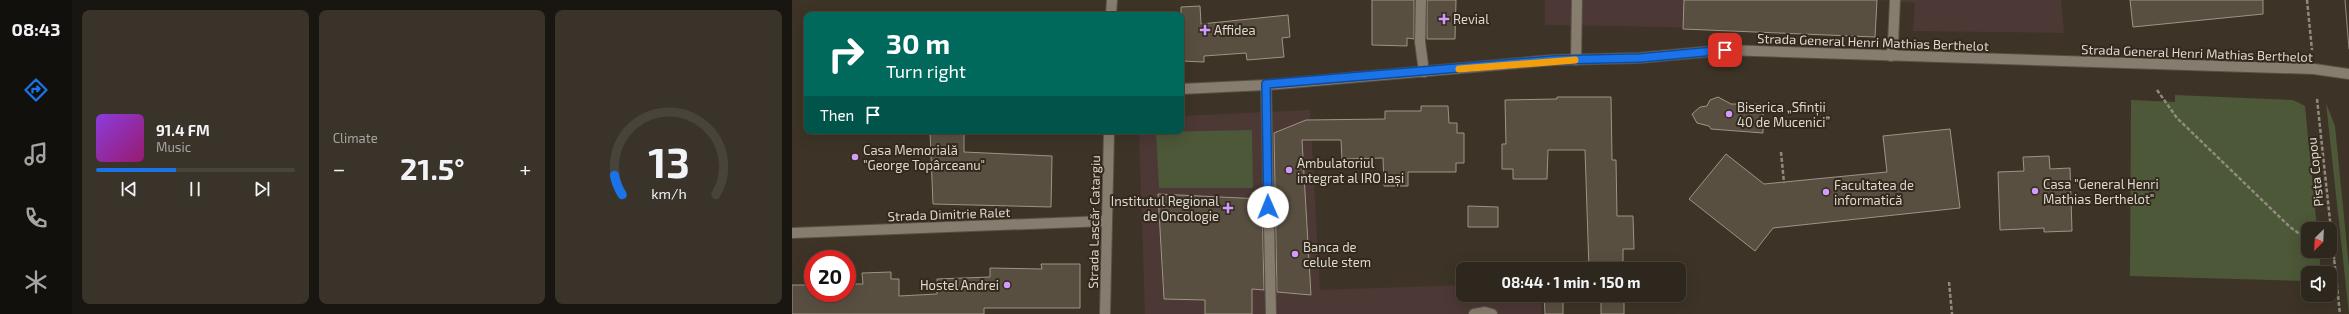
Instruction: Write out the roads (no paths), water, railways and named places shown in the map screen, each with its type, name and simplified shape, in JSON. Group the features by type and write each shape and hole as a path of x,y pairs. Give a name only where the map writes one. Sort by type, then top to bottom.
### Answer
{"street":[{"path":"1111,12 1112,0"},
{"path":"1421,0 1420,42 1424,72"},
{"path":"1576,60 1577,0"},
{"path":"1891,56 1895,0"},
{"name":"Strada General Henri Mathias Berthelot","path":"1184,89 1266,84 1576,60 1640,58 1725,50 2314,69 2349,74"},
{"path":"1266,84 1271,314"},
{"name":"Strada Lascăr Catargiu","path":"1105,314 1109,134"},
{"name":"Strada Dimitrie Ralet","path":"792,233 1106,221"},
{"path":"1474,314 1485,312 1492,314"}],"tram line":[{"path":"2345,0 2349,49"}],"place":[{"name":"Revial","path":"1444,19"},
{"name":"Affidea","path":"1205,30"},
{"name":"Biserica „Sfinții 40 de Mucenici”","path":"1729,114"},
{"name":"Casa Memorială \"George Topârceanu\"","path":"855,157"},
{"name":"Ambulatoriul integrat al IRO Iași","path":"1289,170"},
{"name":"Casa \"General Henri Mathias Berthelot\"","path":"2035,191"},
{"name":"Facultatea de informatică","path":"1826,192"},
{"name":"Institutul Regional de Oncologie","path":"1228,208"},
{"name":"Banca de celule stem","path":"1295,254"},
{"name":"Hostel Andrei","path":"1007,285"}]}
